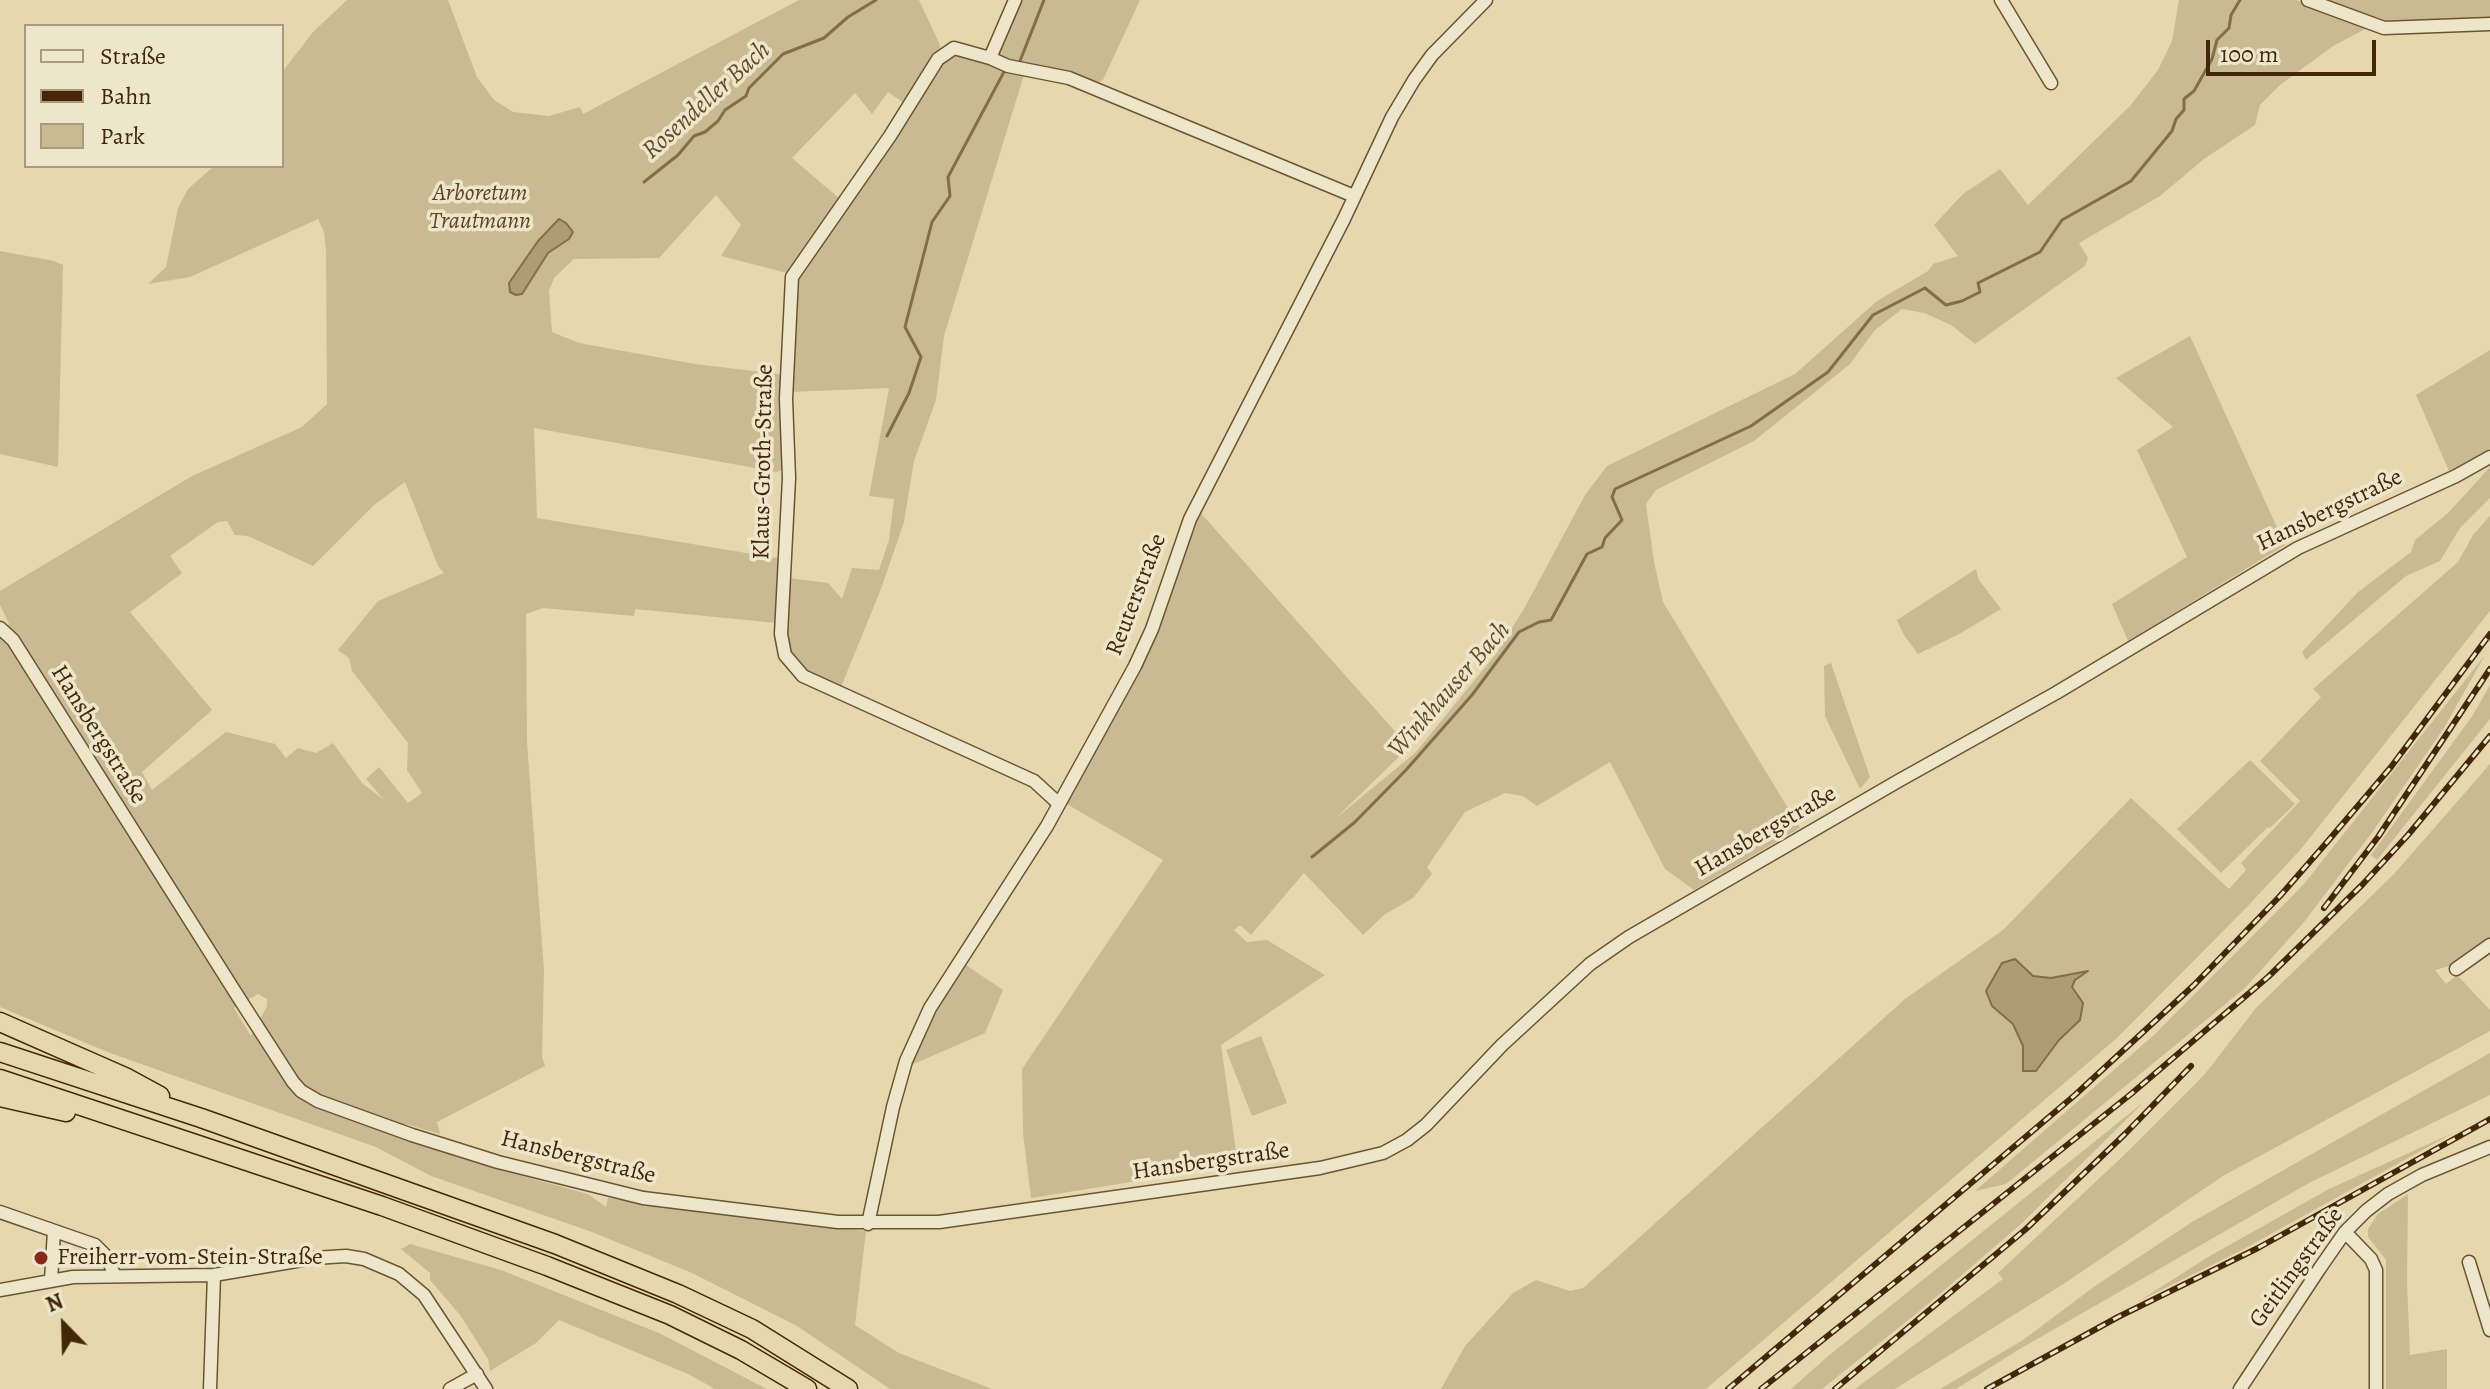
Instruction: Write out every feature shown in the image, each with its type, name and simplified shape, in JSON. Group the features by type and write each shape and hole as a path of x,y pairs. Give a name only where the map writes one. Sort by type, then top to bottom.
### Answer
{"highway":[{"path":"0,1022 125,1077 201,1118"},
{"path":"0,1052 201,1118 485,1218 678,1294 752,1329 848,1389"},
{"path":"0,1079 382,1206 547,1266 670,1315 741,1350 807,1389"},
{"path":"0,1097 151,1130"}],"street":[{"path":"990,58 1015,0"},
{"name":"Reuterstraße","path":"868,1224 906,1061 930,1008 1011,887 1135,666 1152,629 1190,519 1392,117 1414,80 1448,37 1486,0"},
{"path":"2001,0 2051,83"},
{"path":"2308,0 2384,28 2490,24"},
{"name":"Klaus-Groth-Straße","path":"1058,803 1034,781 803,676 785,655 781,634 789,478 786,399 792,277 890,136 938,59 950,49 959,48 1008,66 1082,83 1354,196"},
{"name":"Hansbergstraße","path":"0,628 13,640 301,1091 318,1101 398,1130 498,1162 657,1200 868,1224 955,1220 1320,1168 1383,1153 1426,1125 1513,1034 1590,964 1629,937 2056,693 2298,548 2456,476 2490,457"},
{"path":"2456,969 2490,945"},
{"name":"Geitlingstraße","path":"2240,1389 2345,1232 2388,1194 2422,1175 2490,1147"},
{"path":"0,1212 102,1250 114,1275"},
{"path":"51,1280 54,1231"},
{"path":"2345,1232 2371,1259 2376,1270 2376,1389"},
{"path":"0,1290 51,1280 114,1275 214,1275 330,1256 364,1259 382,1265 424,1295 486,1389"},
{"path":"2469,1262 2490,1330"},
{"path":"210,1389 214,1275"},
{"path":"450,1389 477,1374"}],"green space":[{"name":"Arboretum Trautmann","path":"347,0 448,0 477,77 494,100 513,112 549,116 580,107 583,114 799,0 919,0 940,45 939,52 905,104 888,92 872,114 855,93 792,158 840,199 792,271 787,273 721,256 741,225 716,195 659,258 574,259 554,278 549,291 552,332 579,343 695,364 787,375 784,469 777,472 534,428 537,518 782,559 776,623 635,609 634,616 543,608 526,614 527,742 544,971 542,1057 545,1066 437,1122 440,1134 405,1124 399,1138 588,1194 606,1207 608,1198 866,1231 855,1325 899,1353 992,1389 890,1389 797,1326 692,1273 592,1232 431,1176 376,1147 110,1053 0,1007 0,634 9,624 0,605 0,591 192,476 302,427 327,404 326,252 324,232 318,219 190,277 148,284 166,267 178,208 188,189 212,168 284,168 284,70 313,32","holes":["405,482 438,566 444,573 378,601 338,650 349,658 352,671 408,743 407,770 422,793 408,803 379,767 366,779 384,800 362,783 333,743 316,753 298,748 286,758 275,744 226,732 152,790 142,772 212,710 130,612 182,573 170,556 218,522 227,521 235,535 248,536 313,566 374,505","258,994 267,999 267,1006 251,1036 234,1008"]},
{"path":"1019,0 1140,0 1103,80 1096,83 1027,65 944,336 936,400 914,461 904,522 881,589 841,687 800,668 792,658 786,644 789,578 828,583 842,599 852,568 879,570 889,540 894,499 869,496 889,388 790,392 796,275 941,61 952,53 993,63"},
{"path":"2179,0 2297,0 2367,28 2333,46 2280,85 2260,105 2255,125 2204,159 2160,196 2079,243 2088,258 2085,266 1975,344 1951,325 1924,313 1902,309 1875,330 1850,364 1754,441 1656,490 1646,504 1663,602 1800,828 1694,890 1665,869 1610,762 1537,806 1523,796 1505,793 1465,812 1427,867 1432,874 1413,898 1384,915 1363,935 1304,873 1251,935 1240,925 1234,930 1247,942 1267,940 1325,975 1221,1045 1238,1165 1031,1198 1023,1133 1022,1069 1163,860 1065,803 1138,668 1198,510 1409,747 1336,818 1415,753 1496,654 1585,495 1607,466 1795,374 1877,301 1928,271 1933,264 1958,256 1934,225 1963,194 2000,169 2028,205 2130,106 2158,70 2172,41"},
{"path":"2320,0 2490,0 2490,22 2384,27"},
{"path":"0,251 63,265 58,467 0,454"},
{"path":"2190,336 2285,545 2128,641 2112,604 2187,557 2137,450 2173,427 2116,378"},
{"path":"2490,350 2490,448 2478,458 2449,471 2416,395"},
{"path":"2490,467 2490,498 2460,528 2440,561 2406,576 2306,660 2302,652 2357,593 2411,552 2415,540 2448,513"},
{"path":"2490,516 2490,611 2301,849 2117,1038 1706,1389 1441,1389 1465,1346 1513,1293 1536,1280 1570,1291 1583,1288 1905,999 2003,930 2131,798 2229,889 2246,870 2241,863 2300,801 2260,761 2321,697 2313,689 2458,562 2473,535","holes":["2015,959 2033,976 2051,978 2086,972 2075,980 2072,987 2080,1020 2059,1040 2036,1071 2023,1071 2024,1046 2013,1024"]},
{"path":"1976,569 1979,580 2001,609 1918,654 1897,620"},
{"path":"2485,655 2444,728 2371,834 2304,922 2245,988 2006,1184 1975,1191 2154,1035 2304,884"},
{"path":"1831,663 1870,777 1860,789 1825,716 1824,666"},
{"path":"2490,685 2490,719 2377,860 2371,855 2473,715"},
{"path":"2250,760 2295,804 2221,873 2177,829"},
{"path":"2490,764 2490,939 2457,964 2435,970 2446,984 2457,975 2490,1010 2490,1031 2223,1176 2065,1283 1895,1389 1855,1389 2003,1279 1998,1273 2205,1074 2256,1008 2394,874"},
{"path":"963,963 1003,990 985,1033 909,1066 929,1020"},
{"path":"1261,1036 1287,1103 1252,1116 1226,1050"},
{"path":"2490,1053 2490,1095 2309,1183 2018,1350 1956,1389 1940,1389 2023,1340 2095,1286 2192,1222"},
{"path":"2145,1101 2021,1224 1927,1305 1822,1389 1791,1389 1827,1357"},
{"path":"2455,1132 2242,1250 2139,1301 2208,1257 2329,1189"},
{"path":"2408,1194 2410,1355 2447,1349 2447,1389 2386,1389 2386,1260 2368,1237 2368,1229 2378,1214"},
{"path":"410,1244 501,1270 659,1333 767,1389 715,1389 688,1374 559,1320 536,1343 490,1371 488,1359 460,1315 430,1280 430,1273 401,1249"}],"shaded area":[{"path":"559,219 573,232 569,239 548,253 522,294 510,292 509,283 538,241"},
{"path":"2015,959 2033,976 2051,978 2088,971 2075,980 2072,987 2083,1003 2080,1020 2059,1040 2036,1071 2023,1071 2023,1046 2013,1024 1992,1006 1986,991 2002,963"}],"waterway":[{"name":"Rosendeller Bach","path":"644,182 678,155 694,136 705,132 725,110 746,96 749,88 783,54 824,38 848,17 876,0"},
{"path":"1020,61 1044,0"},
{"name":"Winkhauser Bach","path":"1312,857 1355,822 1406,770 1472,695 1519,632 1551,620 1587,554 1602,547 1605,538 1622,520 1612,497 1615,489 1751,426 1828,372 1873,315 1925,288 1946,305 1980,292 1978,283 2040,252 2062,220 2131,181 2172,131 2176,119 2184,110 2184,99 2194,91 2212,59 2217,40 2229,28 2231,15 2240,0"},
{"path":"887,436 909,393 921,357 905,327 932,222 950,196 948,177 1005,70"}],"railway":[{"path":"1728,1389 2075,1095 2194,985 2280,896 2391,767 2490,634"},
{"path":"2324,908 2378,837 2490,669"},
{"path":"1761,1389 2131,1094 2268,977 2362,885 2490,736"},
{"path":"1835,1389 2026,1229 2191,1066"},
{"path":"1987,1389 2118,1317 2258,1248 2490,1119"}],"place":[{"name":"Freiherr-vom-Stein-Straße","path":"41,1258"}]}
